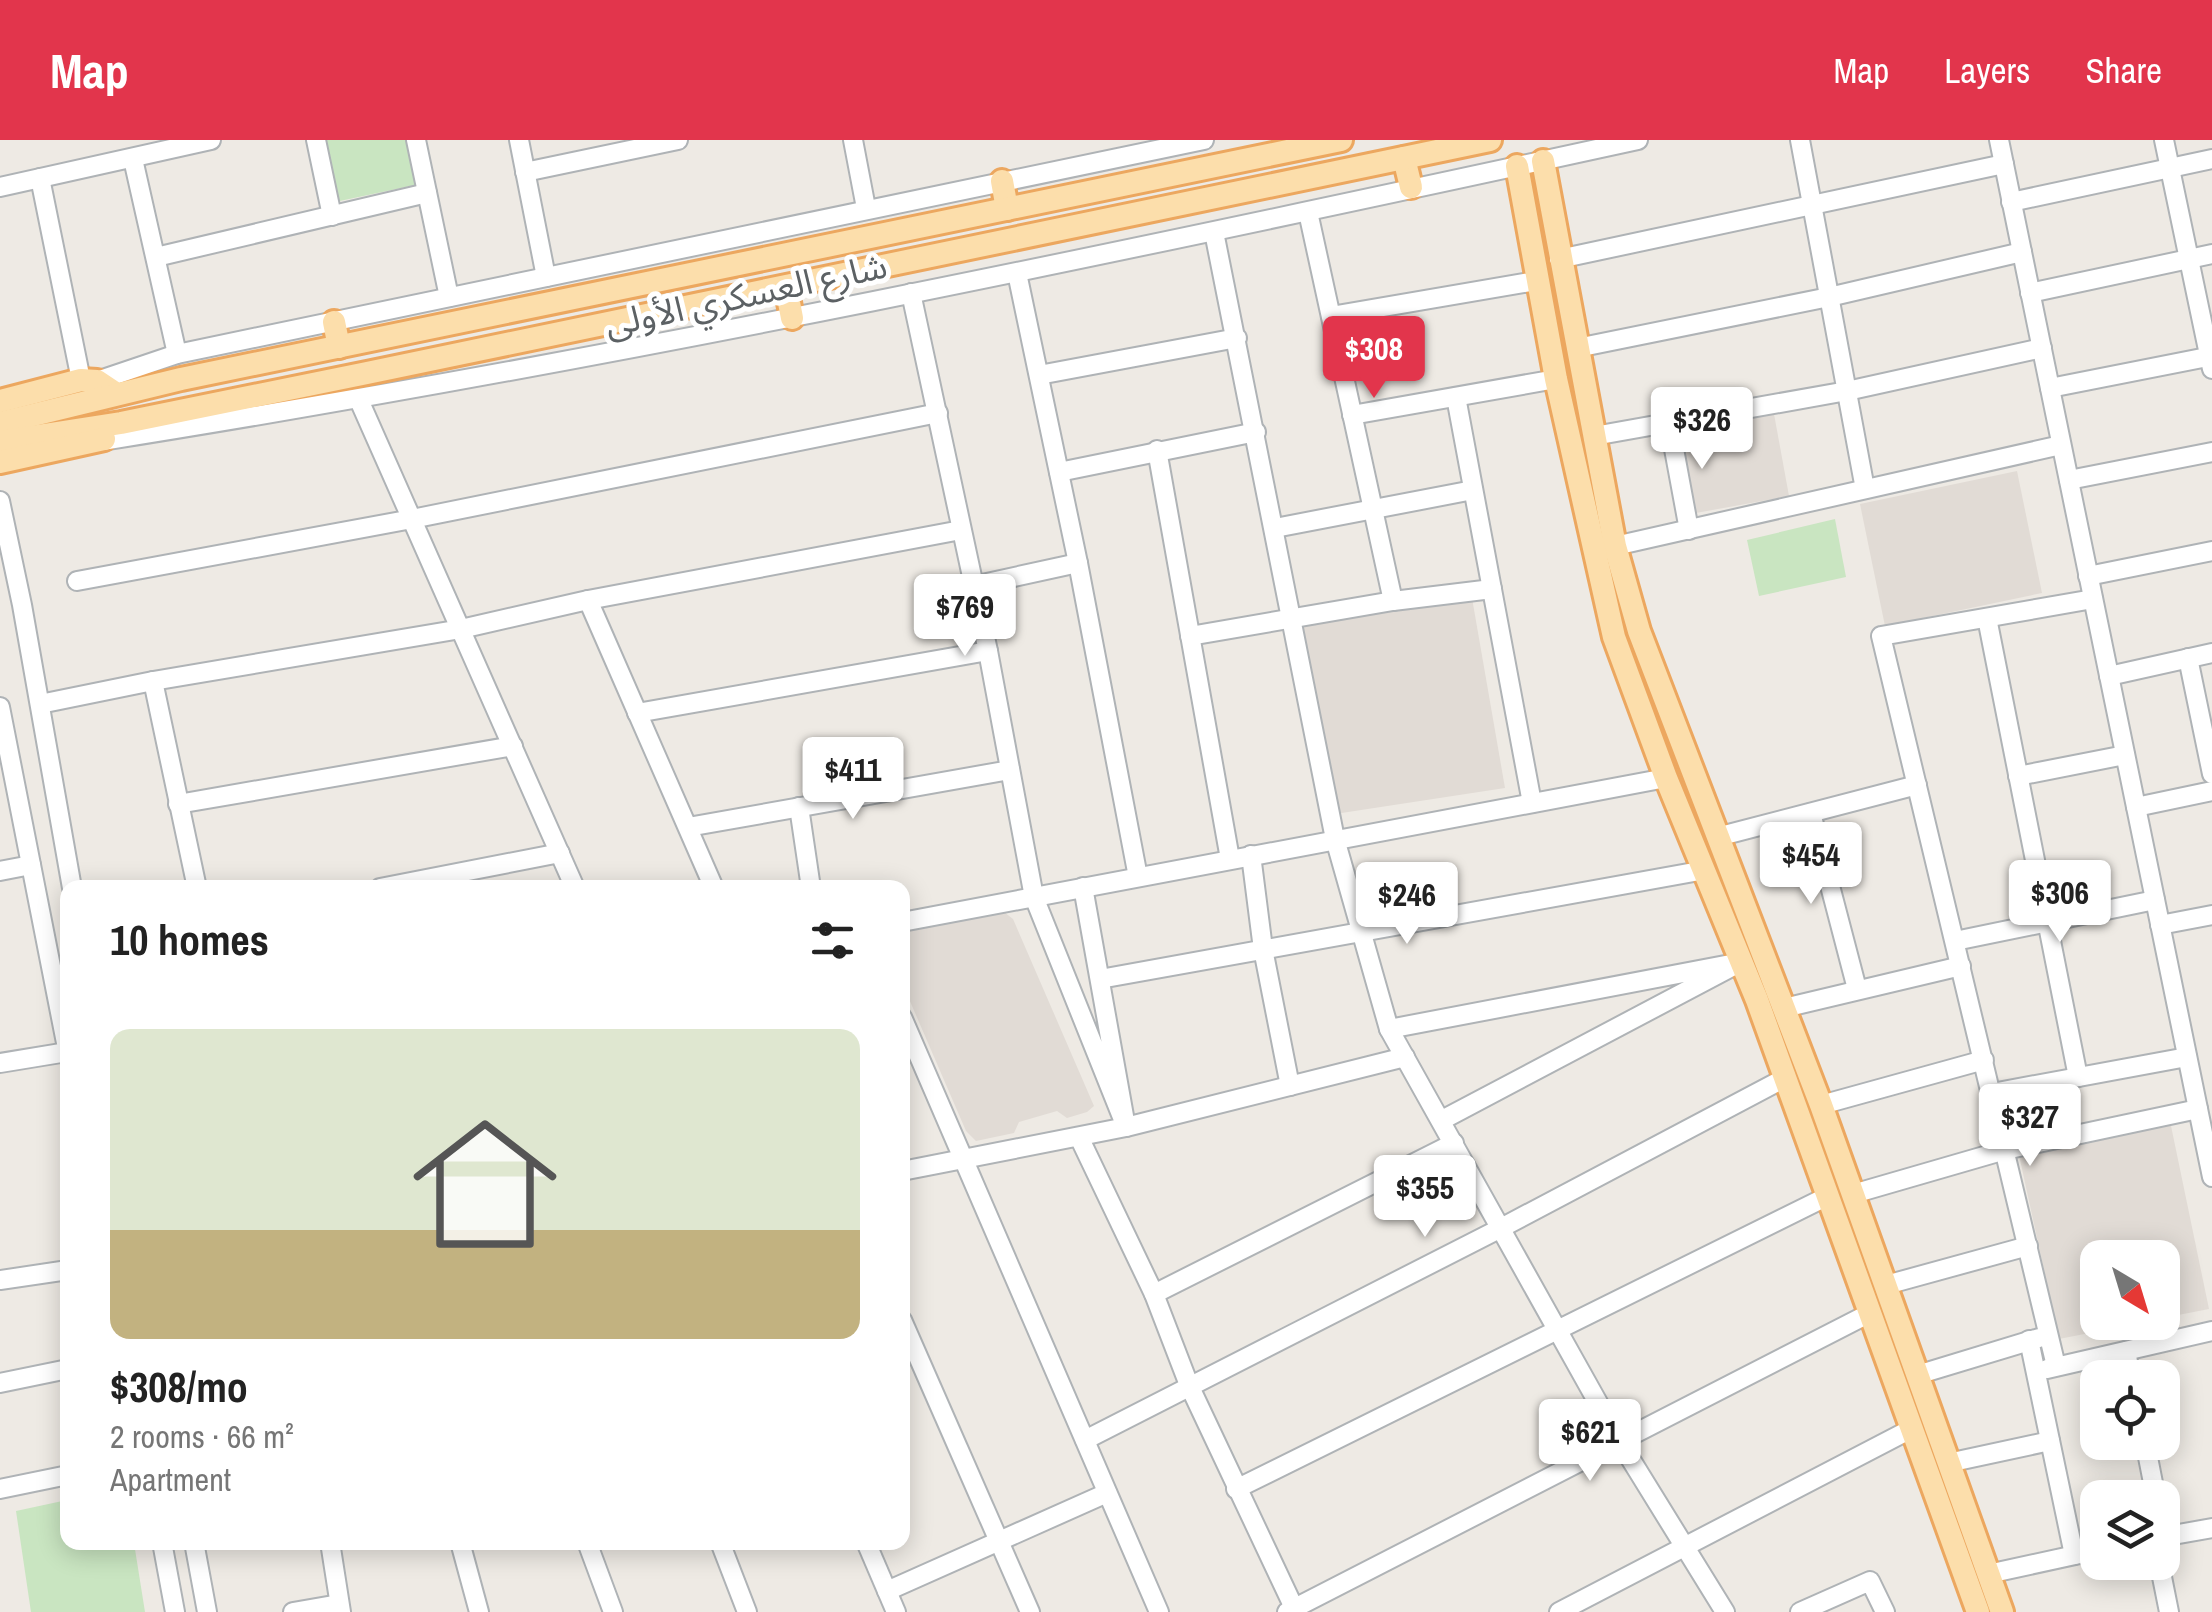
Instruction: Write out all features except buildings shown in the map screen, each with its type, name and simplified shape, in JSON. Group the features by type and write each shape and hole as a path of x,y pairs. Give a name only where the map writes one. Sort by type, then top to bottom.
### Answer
{"main road":[{"name":"شارع العسكري الأولى","path":"0,423 98,385 339,347 1341,140"},
{"name":"شارع العسكري الأولى","path":"0,442 122,422 1490,140"},
{"path":"1404,158 1411,187"},
{"path":"1543,161 1615,546 1639,631 1886,1285 1906,1379 1911,1429 1978,1612"},
{"path":"1517,166 1556,380 1614,637 1785,1078 1870,1313 1948,1464 2002,1612"},
{"path":"1002,181 1007,209"},
{"path":"1529,240 1558,247"},
{"path":"786,287 792,318"},
{"path":"334,322 339,347"},
{"path":"0,401 98,385"},
{"path":"0,462 102,440 122,422"}],"street":[{"path":"0,187 211,140"},
{"path":"316,140 332,216"},
{"path":"416,140 449,297"},
{"path":"519,140 546,276"},
{"path":"526,172 678,140"},
{"path":"853,140 866,208"},
{"path":"40,178 98,385 177,354 1002,181 1121,148 1200,140"},
{"path":"102,440 359,400 792,318 1638,140"},
{"path":"1800,140 1865,490"},
{"path":"1999,140 2160,925 2188,1057 2202,1102 2212,1177"},
{"path":"2050,388 2211,361 2164,140"},
{"path":"133,159 177,354"},
{"path":"2012,202 2212,159"},
{"path":"1558,247 1812,204 2004,164"},
{"path":"156,257 426,193"},
{"path":"1308,212 1394,601"},
{"path":"1214,232 1335,838 1390,1030 1620,1442 1725,1612"},
{"path":"1577,348 1830,297 2022,252"},
{"path":"2030,292 2212,254"},
{"path":"1016,273 1078,563 1138,877"},
{"path":"1330,316 1536,281"},
{"path":"910,294 988,651 1034,897 1126,1127"},
{"path":"1039,376 1237,338"},
{"path":"1594,436 1847,391 2042,348"},
{"path":"1352,415 1556,380"},
{"path":"1456,397 1532,803"},
{"path":"359,400 572,880"},
{"path":"77,581 938,414"},
{"path":"1669,422 1689,530"},
{"path":"1059,472 1256,432"},
{"path":"1615,546 2062,445"},
{"path":"1157,450 1230,859"},
{"path":"2069,480 2212,452"},
{"path":"1276,528 1473,490"},
{"path":"0,500 71,880"},
{"path":"40,704 152,681 461,629 588,600 961,530"},
{"path":"2088,576 2212,551"},
{"path":"973,586 1078,563"},
{"path":"1190,636 1394,601 1492,590"},
{"path":"2056,1366 1881,636 2093,599"},
{"path":"588,600 711,880"},
{"path":"1987,618 2078,1078"},
{"path":"637,713 988,651"},
{"path":"2109,676 2212,653"},
{"path":"2188,658 2212,774"},
{"path":"152,681 194,880"},
{"path":"0,707 6,771 31,866 60,1012"},
{"path":"178,804 512,746"},
{"path":"2018,776 2125,756"},
{"path":"688,827 1010,770"},
{"path":"910,920 1666,778"},
{"path":"1717,837 1917,785"},
{"path":"2136,807 2212,791"},
{"path":"800,808 810,880"},
{"path":"1811,813 1857,990"},
{"path":"421,880 560,853"},
{"path":"1250,855 1290,1086"},
{"path":"0,871 31,866"},
{"path":"1100,980 1705,870"},
{"path":"1083,887 1126,1127"},
{"path":"1954,941 2155,900"},
{"path":"2160,925 2212,915"},
{"path":"1390,1030 1741,962"},
{"path":"1442,1120 1741,962"},
{"path":"1784,1008 1961,966"},
{"path":"910,1035 1159,1612"},
{"path":"0,1063 60,1053"},
{"path":"910,1170 1126,1127 1405,1057"},
{"path":"1992,1093 2188,1057"},
{"path":"1820,1105 1984,1060"},
{"path":"1084,1440 1785,1078"},
{"path":"1853,1194 2005,1150 2202,1102"},
{"path":"1079,1137 1154,1294 1189,1385 1292,1611 1870,1313"},
{"path":"1154,1294 1454,1143"},
{"path":"1236,1489 1828,1196"},
{"path":"1886,1285 2028,1246"},
{"path":"1,1276 60,1271"},
{"path":"2036,1371 2212,1331"},
{"path":"1906,1379 2049,1336"},
{"path":"910,1338 1030,1612"},
{"path":"2030,1340 2074,1555"},
{"path":"2126,1350 2128,1360"},
{"path":"0,1383 60,1370"},
{"path":"1559,1612 1911,1429"},
{"path":"1948,1464 2050,1441"},
{"path":"0,1489 60,1478"},
{"path":"887,1590 1107,1493"},
{"path":"2180,1533 2212,1528"},
{"path":"163,1550 175,1612"},
{"path":"195,1550 207,1612"},
{"path":"293,1612 340,1608 331,1550"},
{"path":"462,1550 479,1612"},
{"path":"589,1550 613,1612"},
{"path":"723,1550 747,1612"},
{"path":"870,1550 896,1612"},
{"path":"1988,1574 2080,1554"},
{"path":"1800,1612 1870,1580 1885,1612"},
{"path":"2163,1580 2169,1612"}],"shaded area":[{"path":"1774,414 1789,496 1696,513 1681,432"},
{"path":"2017,471 2042,593 1885,626 1860,504"},
{"path":"1472,598 1505,788 1335,814 1301,626"},
{"path":"1004,912 1013,919 1094,1106 1067,1118 1057,1111 1019,1122 1014,1133 976,1141 966,1131 910,1001 910,927"},
{"path":"2170,1121 2209,1309 2180,1315 2180,1240 2080,1240 2080,1335 2059,1339 2019,1155"}],"green space":[{"path":"322,140 411,140 420,184 335,202"},
{"path":"1835,519 1846,577 1759,596 1747,540"},
{"path":"60,1502 60,1550 135,1550 145,1612 31,1612 16,1511"}]}
